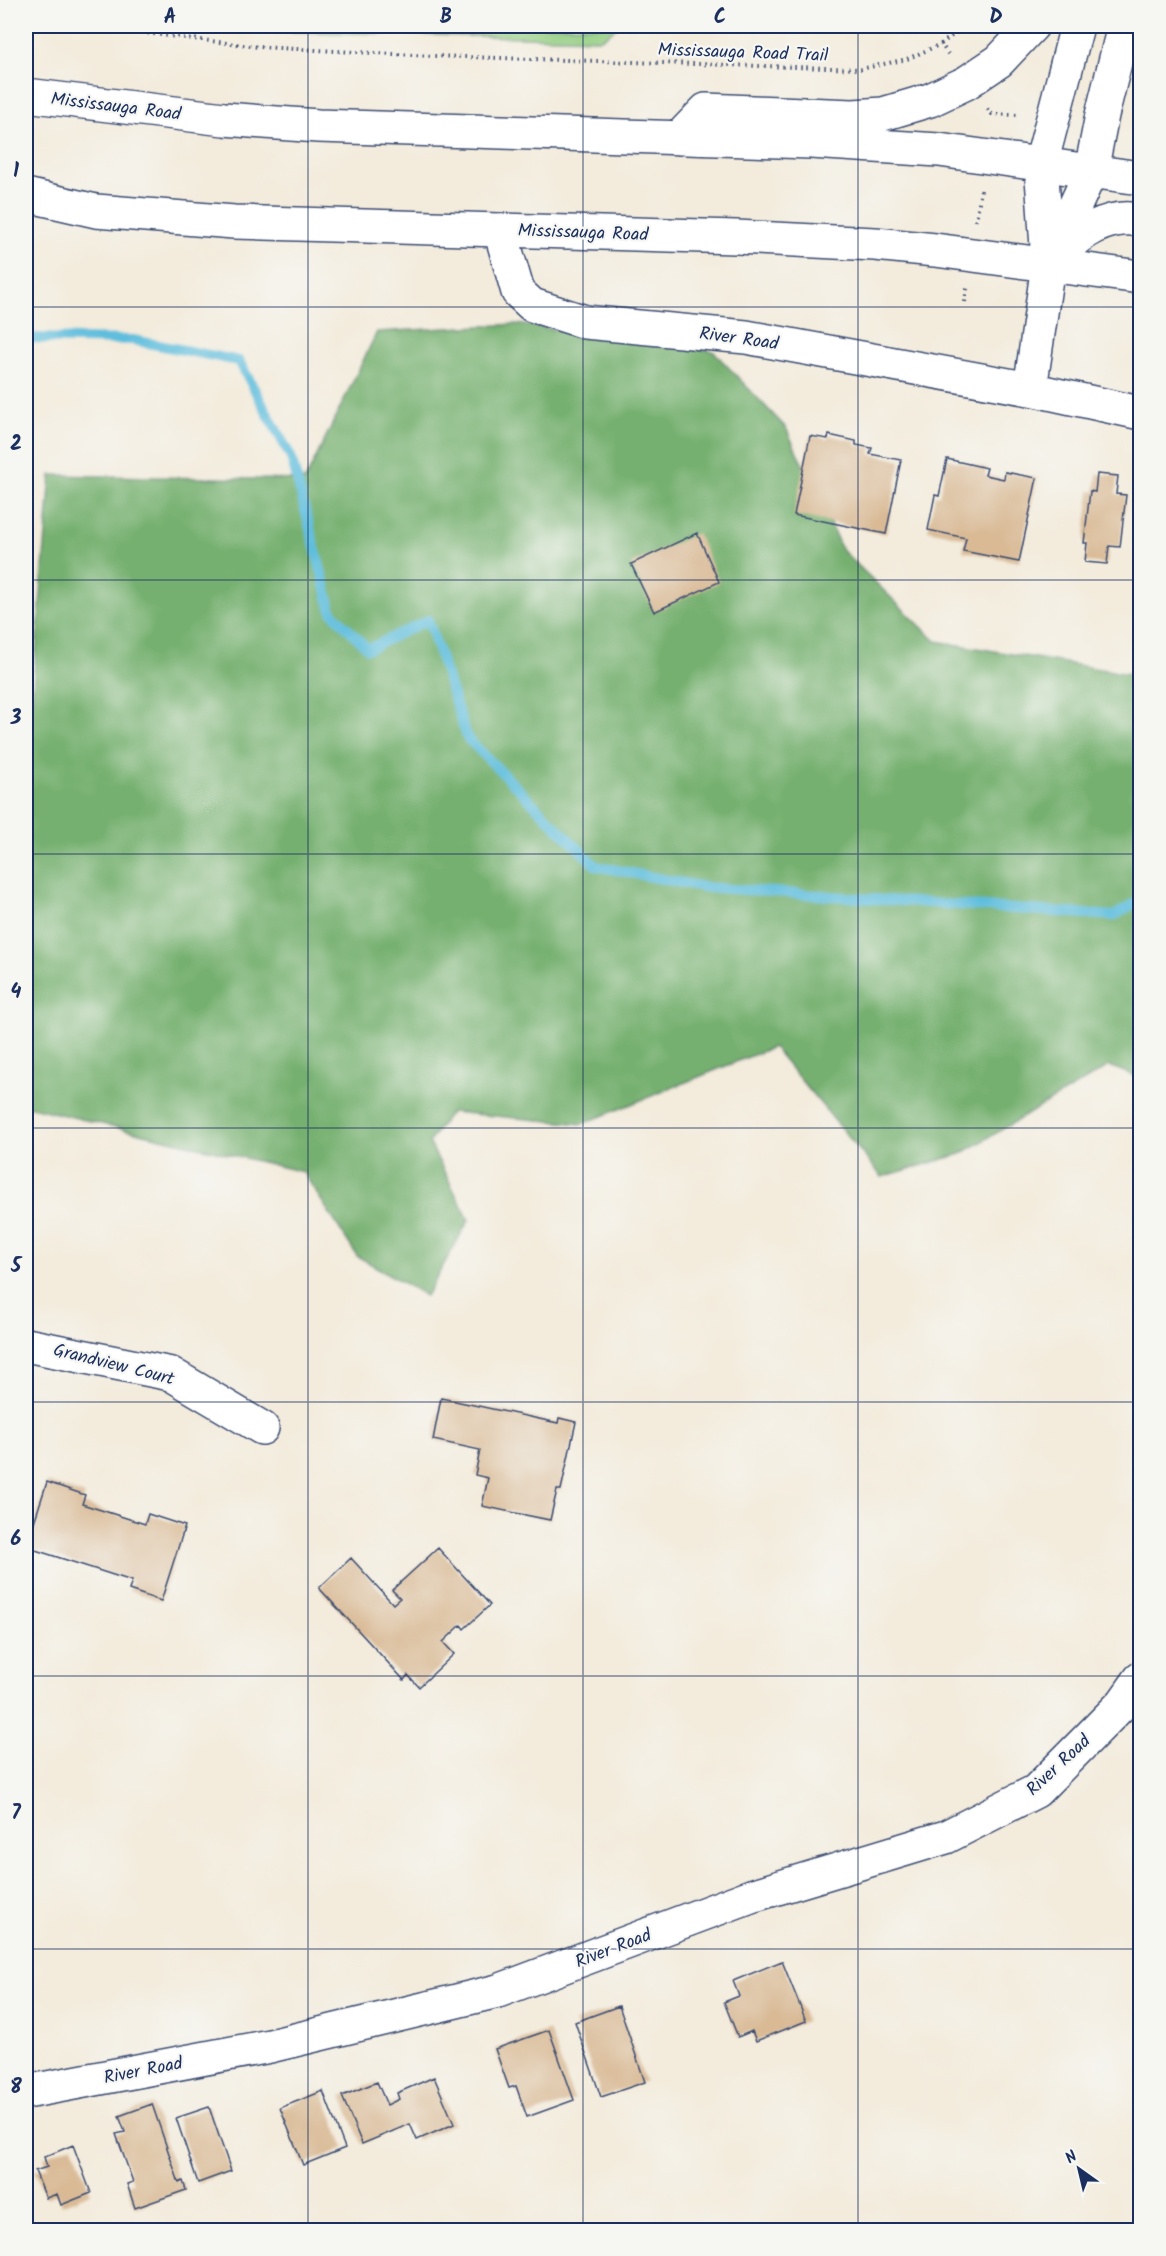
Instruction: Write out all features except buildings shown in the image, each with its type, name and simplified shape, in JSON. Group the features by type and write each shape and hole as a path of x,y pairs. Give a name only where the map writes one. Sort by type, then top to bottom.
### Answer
{"main road":[{"path":"679,138 706,110 853,116 883,114 930,100 966,83 999,61 1032,26"},
{"path":"1030,389 1048,265 1041,164 1077,26"},
{"path":"1048,265 1091,171 1124,26"},
{"name":"Mississauga Road","path":"26,95 212,118 318,126 822,143 939,150 1140,177"},
{"name":"Mississauga Road","path":"26,195 96,211 234,222 875,244 1140,277"},
{"path":"1048,265 1075,238 1100,223 1130,218 1140,220"},
{"name":"River Road","path":"500,230 518,292 532,305 585,322 746,337 1030,389 1140,412"},
{"name":"Grandview Court","path":"26,1345 171,1374 262,1428"},
{"name":"River Road","path":"26,2092 270,2046 498,1991 751,1896 946,1837 1036,1791 1123,1703 1140,1679"}],"path":[{"name":"Mississauga Road Trail","path":"88,26 259,47 433,56 861,69 907,59 941,44 965,26"},
{"path":"941,44 953,62"},
{"path":"984,107 992,114 1022,115"},
{"path":"965,302 986,156"}],"green space":[{"path":"150,26 619,26 601,39 149,28"},
{"path":"517,324 713,351 786,428 842,550 936,641 1129,674 1140,678 1140,1078 1109,1066 961,1154 882,1177 773,1047 582,1124 451,1112 429,1142 469,1220 426,1296 357,1256 303,1172 26,1106 26,767 51,475 305,480 377,332"}],"waterway":[{"path":"26,338 133,340 239,361 291,457 332,612 368,649 428,620 467,738 596,866 703,887 1114,916 1140,900"}]}
